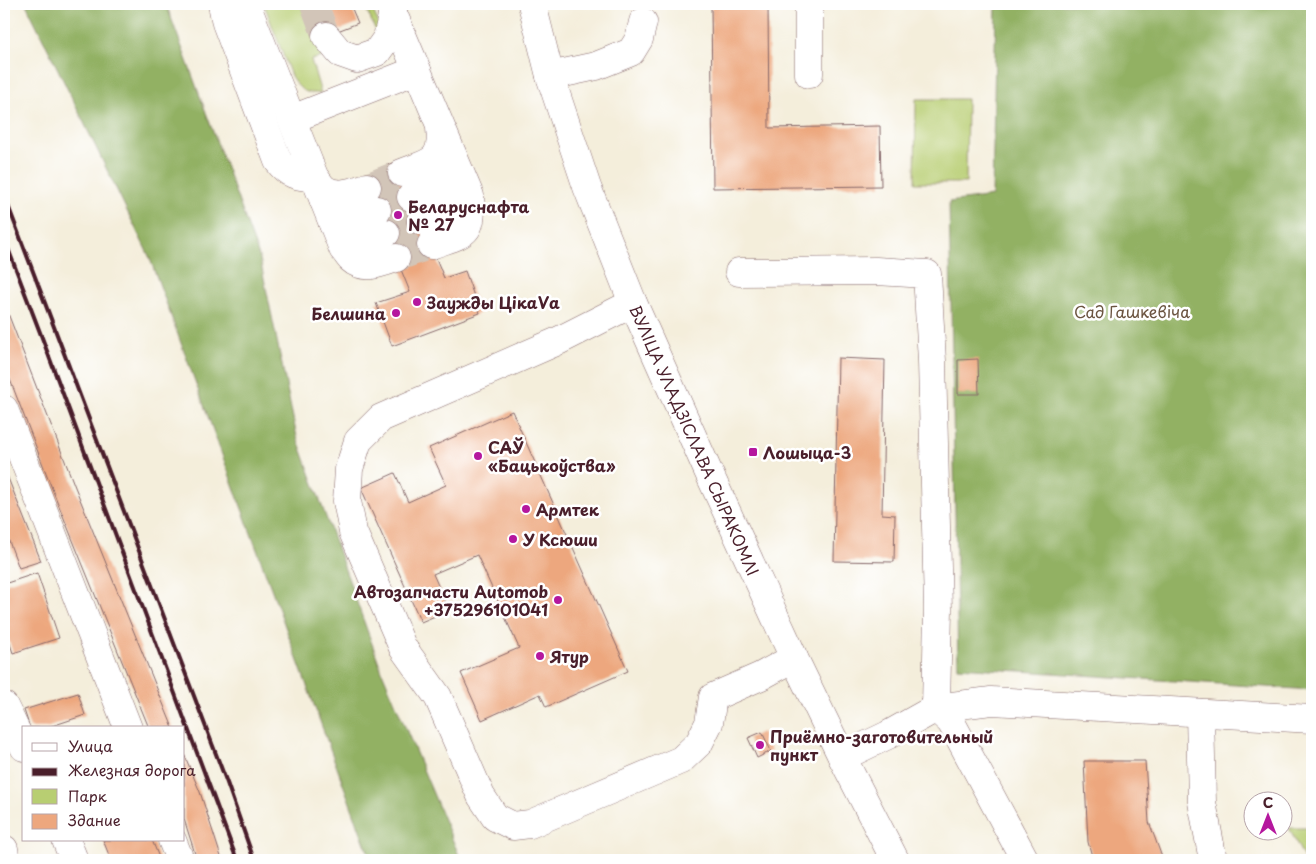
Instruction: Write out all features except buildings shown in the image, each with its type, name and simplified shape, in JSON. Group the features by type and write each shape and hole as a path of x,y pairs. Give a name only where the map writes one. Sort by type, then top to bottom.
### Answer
{"street":[{"path":"222,4 226,23 278,161 284,170 297,176 324,201 342,234 354,240 364,240 377,210 346,194 336,194 324,189 324,201"},
{"path":"246,4 343,249 351,260 364,265 374,266 396,258"},
{"name":"ВУЛІЦА УЛАДЗІСЛАВА СЫРАКОМЛІ","path":"532,4 550,76 586,187 633,303 794,658 842,757 896,860"},
{"path":"809,4 809,74"},
{"path":"326,36 340,53 357,59 377,52 387,38 391,8"},
{"path":"391,8 417,70 459,171 461,184 459,199 454,208 416,209 434,160 439,152 441,137 444,135"},
{"path":"550,76 596,66 631,52 639,39 643,22"},
{"path":"292,119 417,70"},
{"path":"738,272 876,271 927,274 932,361 938,609 936,708 951,722 1024,860"},
{"path":"633,303 558,341 381,418 358,441 349,469 347,501 353,532 403,648 438,697 481,796 495,817 513,826 530,824 681,760 699,743 709,723 713,697 761,676 794,658"},
{"path":"4,409 127,726"},
{"path":"842,757 888,735 936,708 991,701 1312,719"},
{"path":"4,706 22,743"},
{"path":"1200,713 1202,802 1213,860"},
{"path":"67,842 74,860"},
{"path":"173,842 180,860"},
{"path":"4,849 6,860"}],"green space":[{"path":"26,4 166,4 260,259 297,437 383,674 461,860 371,860 149,256"},
{"path":"264,4 301,4 322,57 311,60 321,93 306,92 297,85 291,76"},
{"path":"364,4 370,4 381,28 376,31"},
{"name":"Сад Гашкевіча","path":"996,4 1312,4 1312,690 958,667 949,202 992,196"},
{"path":"916,99 967,99 966,183 915,183"},
{"path":"1294,828 1312,828 1312,860 1305,860 1294,838"}],"tunnel":[{"path":"314,4 326,36"},
{"path":"367,187 402,173"},
{"path":"377,210 411,197"},
{"path":"386,233 421,221"},
{"path":"396,258 431,245"}],"railway":[{"path":"4,195 227,783 254,860"},
{"path":"4,238 237,860"}],"place":[{"name":"Беларуснафта № 27","path":"398,215"},
{"name":"Заужды ЦікаVа","path":"417,302"},
{"name":"Белшина","path":"396,313"},
{"name":"Лошыца-3","path":"753,452"},
{"name":"САЎ «Бацькоўства»","path":"478,456"},
{"name":"Армтек","path":"526,509"},
{"name":"У Ксюши","path":"513,539"},
{"name":"Автозапчасти Automob +375296101041","path":"558,600"},
{"name":"Ятур","path":"540,656"},
{"name":"Приёмно-заготовительный пункт","path":"760,745"}]}
